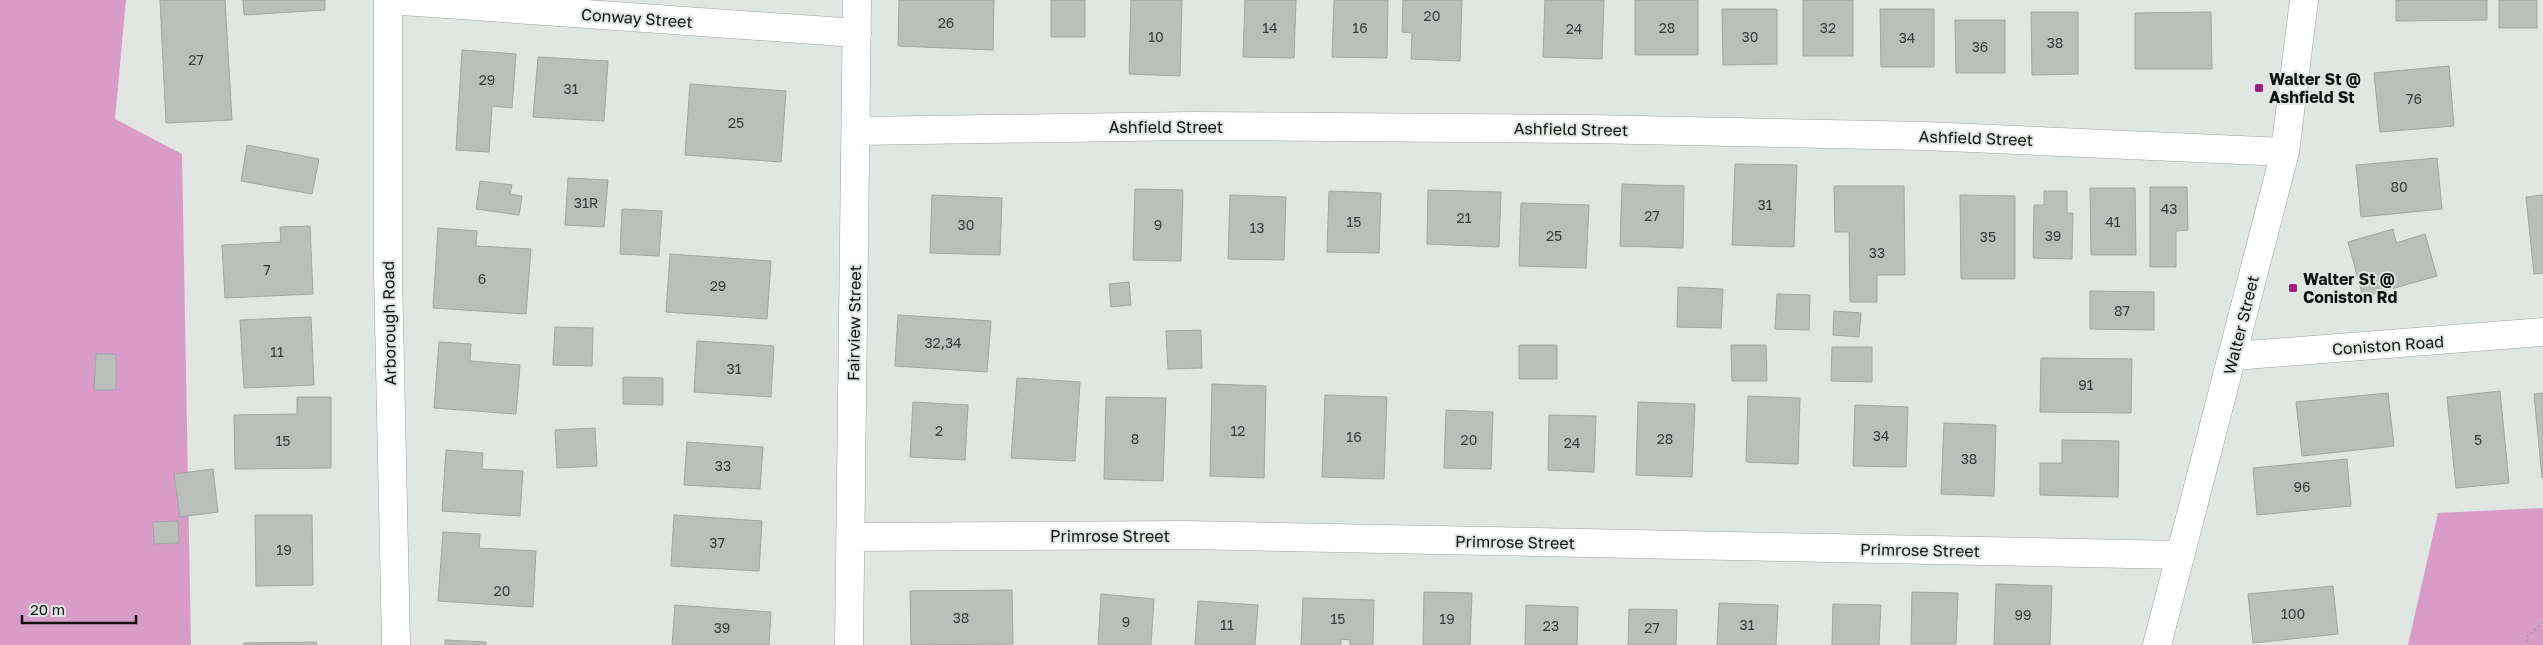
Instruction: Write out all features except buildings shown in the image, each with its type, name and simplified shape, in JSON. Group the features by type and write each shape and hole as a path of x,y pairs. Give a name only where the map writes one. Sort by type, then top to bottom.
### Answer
{"street":[{"name":"Fairview Street","path":"849,645 858,0"},
{"name":"Walter Street","path":"2157,645 2234,356 2285,152 2304,0"},
{"name":"Conway Street","path":"388,1 857,33"},
{"name":"Arborough Road","path":"388,1 388,273 396,645"},
{"name":"Ashfield Street","path":"857,131 1193,126 1598,129 1925,136 2285,152"},
{"name":"Coniston Road","path":"2234,356 2543,332"},
{"name":"Primrose Street","path":"850,537 1186,535 2180,555"}],"path":[{"path":"2530,645 2526,638 2543,622"}],"shaded area":[{"path":"0,0 126,0 115,119 182,154 191,645 0,645"},
{"path":"2543,508 2543,645 2408,645 2438,513"}],"place":[{"name":"Walter St @ Ashfield St","path":"2259,88"},
{"name":"Walter St @ Coniston Rd","path":"2293,288"}]}
